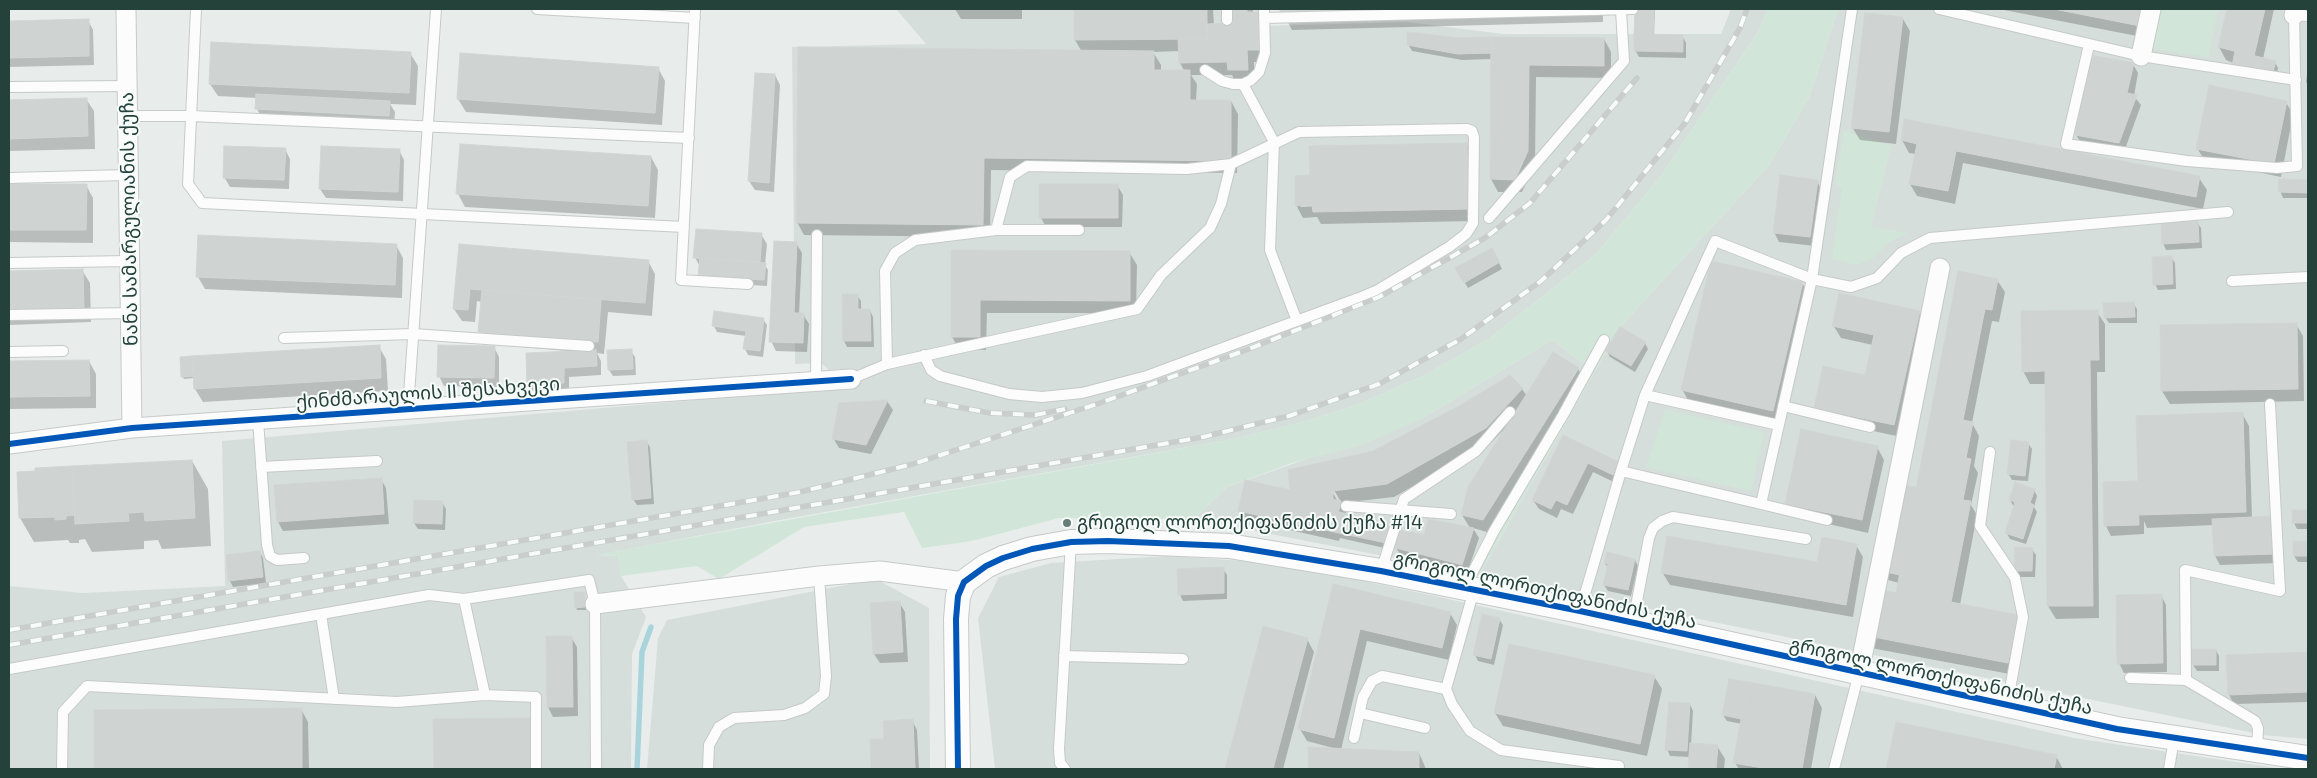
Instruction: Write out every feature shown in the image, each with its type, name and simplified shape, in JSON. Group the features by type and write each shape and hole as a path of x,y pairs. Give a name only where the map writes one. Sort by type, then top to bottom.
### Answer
{"street":[{"name":"ნანა სამარგულიანის ქუჩა","path":"126,9 132,428"},
{"path":"2140,56 2151,9"},
{"path":"1859,673 1940,268"},
{"name":"ქინძმარაულის II შესახვევი","path":"9,444 132,428 851,378"},
{"name":"გრიგოლ ლორთქიფანიძის ქუჩა","path":"964,582 986,566 1003,558 1032,549 1071,542 1172,542 1229,546 1381,571 1580,611 2007,707 2147,736 2308,758"},
{"path":"595,604 819,576 880,571 964,582 958,596 956,619 958,769"}],"lane":[{"path":"196,9 188,184 202,203 684,227"},
{"path":"408,409 436,9"},
{"path":"537,9 695,13 681,280 748,284"},
{"path":"1226,9 1226,20"},
{"path":"1205,70 1222,81 1243,84 1251,80 1259,72 1265,53 1264,13 1633,9"},
{"path":"1761,504 1812,279 1852,9"},
{"path":"1939,9 2140,56 2296,80"},
{"path":"1489,218 1624,61 1621,10"},
{"path":"2088,45 2066,144 2187,161 2277,168 2297,166 2296,80 2299,13"},
{"path":"1243,84 1274,142 1270,250 1297,321"},
{"path":"9,87 127,86"},
{"path":"128,116 191,116 688,138"},
{"path":"924,355 931,370 940,376 1009,394 1042,397 1082,393 1147,376 1378,290 1449,247 1466,234 1473,223 1474,137 1472,131 1467,128 1299,132 1274,142 1231,164 1186,169 1027,166 1010,177 996,230"},
{"path":"851,378 887,364 1137,308 1161,275 1210,228 1221,204 1231,164"},
{"path":"9,178 128,175"},
{"path":"1580,611 1645,395 1715,241 1812,279 1851,288 1877,278 1900,253 1930,238 2228,212"},
{"path":"887,364 885,271 895,253 915,240 996,230 1079,230"},
{"path":"816,381 817,236"},
{"path":"9,263 130,261"},
{"path":"2232,281 2308,277"},
{"path":"9,315 131,313"},
{"path":"284,338 413,334 589,346"},
{"path":"1604,340 1494,531 1470,589 1446,690 1452,704 1470,731 1501,750 1619,766"},
{"path":"9,352 63,351"},
{"path":"1645,395 1779,425"},
{"path":"2186,680 2185,570 2280,591 2270,404"},
{"path":"1783,406 1870,428"},
{"path":"1381,571 1404,499 1476,451 1510,412"},
{"path":"258,420 267,545 270,556 277,560 304,558"},
{"path":"1990,452 1980,526 2015,578 2024,617 2007,707"},
{"path":"261,467 377,461"},
{"path":"1621,472 1827,520"},
{"path":"1346,506 1400,512 1451,514"},
{"path":"1633,623 1649,538 1653,528 1662,521 1673,518 1806,539"},
{"path":"1065,769 1060,763 1059,749 1071,542"},
{"path":"708,769 709,745 719,727 734,718 784,715 805,708 824,694 826,676 819,576"},
{"path":"9,669 429,595 464,599 589,580 595,604 596,769"},
{"path":"464,599 485,695"},
{"path":"321,614 334,699"},
{"path":"1064,656 1183,659"},
{"path":"1834,769 1859,673"},
{"path":"1354,738 1367,688 1372,681 1382,676 1446,690"},
{"path":"2130,678 2186,680 2255,721 2258,728 2257,751"},
{"path":"62,769 63,712 87,686 397,702 485,695 536,697 536,769"},
{"path":"1360,714 1425,728"},
{"path":"2169,769 2174,739"}],"shaded area":[{"path":"896,9 1259,9 1261,26 1407,22 1504,34 1721,34 1731,9 1768,9 1758,32 1661,176 1596,254 1490,338 1427,374 1354,406 1299,423 1233,439 775,521 598,555 618,556 621,576 646,617 632,654 631,769 9,769 9,586 83,593 225,586 222,441 846,387 843,369 829,370 821,363 795,364 792,47 926,44"},
{"path":"1838,9 2288,9 2308,12 2308,739 2263,735 1480,574 1620,327 1770,164 1809,97"},
{"path":"1552,340 1587,366 1492,522 1465,572 1194,519 1227,487 1423,418"},
{"path":"1167,556 1277,563 1435,596 2074,738 2284,769 995,769 978,618 999,577 1051,563"},
{"path":"876,579 929,608 930,769 647,769 658,638 667,620"}],"green space":[{"path":"1768,9 1838,9 1809,97 1770,164 1620,327 1480,574 1465,572 1492,522 1587,366 1552,340 1423,418 1359,446 1292,463 1227,487 1194,519 1059,518 972,541 922,548 904,512 804,527 719,579 697,566 621,576 618,556 595,555 1233,439 1299,423 1354,406 1427,374 1490,338 1596,254 1661,176 1758,32"},
{"path":"2156,9 2218,9 2208,57 2147,48"},
{"path":"1844,131 1891,146 1871,227 1907,233 1888,243 1873,258 1857,265 1832,259 1842,189 1835,183"},
{"path":"1665,410 1764,432 1751,491 1646,467"}],"building":[{"path":"1074,9 1207,9 1207,39 1074,40"},
{"path":"1229,9 1247,9 1247,12 1259,12 1259,50 1247,50 1248,70 1228,70 1227,62 1179,63 1178,39 1207,39 1207,24 1229,23"},
{"path":"1280,9 1420,9 1280,12"},
{"path":"1635,9 1654,9 1653,35 1634,34"},
{"path":"2054,9 2144,9 2140,26"},
{"path":"2227,9 2265,9 2254,56 2218,47"},
{"path":"1865,13 1903,17 1889,132 1851,128"},
{"path":"89,19 89,56 9,58 9,21"},
{"path":"1407,32 1460,38 1491,37 1491,53 1458,54 1407,45"},
{"path":"1634,34 1683,35 1683,52 1634,51"},
{"path":"1491,37 1604,38 1604,66 1529,65 1528,151 1515,180 1490,179"},
{"path":"211,42 411,52 409,93 209,84"},
{"path":"798,47 1154,51 1154,70 1190,70 1190,100 1231,100 1231,161 984,158 983,225 796,223"},
{"path":"2235,51 2276,61 2272,75 2232,66"},
{"path":"460,53 659,67 655,113 457,99"},
{"path":"2090,55 2134,63 2127,93 2137,95 2119,143 2075,135"},
{"path":"755,73 775,74 769,183 748,181"},
{"path":"2209,85 2287,101 2274,164 2196,149"},
{"path":"256,94 390,101 389,116 255,109"},
{"path":"87,98 88,136 9,139 9,100"},
{"path":"1904,119 2200,176 2196,197 1956,151 1948,191 1909,184 1917,144 1901,140"},
{"path":"1467,143 1469,209 1313,212 1312,205 1295,206 1295,176 1310,175 1309,146"},
{"path":"460,144 651,156 648,206 456,194"},
{"path":"224,146 286,148 284,180 223,178"},
{"path":"321,146 400,149 398,192 319,189"},
{"path":"1780,175 1818,180 1810,237 1773,233"},
{"path":"2279,179 2308,180 2308,193 2278,192"},
{"path":"9,184 87,184 86,230 9,230"},
{"path":"1039,184 1118,184 1118,218 1039,218"},
{"path":"2198,221 2199,242 2162,244 2161,223"},
{"path":"696,229 762,233 760,262 693,258"},
{"path":"198,235 397,244 395,285 196,277"},
{"path":"774,241 797,242 794,313 804,313 803,343 769,342"},
{"path":"459,244 649,260 645,303 470,289 468,310 453,309"},
{"path":"1492,248 1500,262 1464,283 1455,268"},
{"path":"951,250 1130,251 1130,301 980,300 980,337 951,337"},
{"path":"2172,256 2173,284 2153,285 2152,257"},
{"path":"700,258 766,263 764,280 698,276"},
{"path":"1711,261 1803,282 1773,411 1681,390"},
{"path":"83,269 84,310 9,312 9,271"},
{"path":"1958,271 1998,279 1992,310 1985,309 1963,420 1973,422 1966,458 1971,459 1963,500 1971,501 1951,602 2018,615 2008,663 1863,635 1872,588 1896,593"},
{"path":"482,290 601,300 598,342 478,332"},
{"path":"1839,293 1920,311 1894,425 1814,408 1823,366 1865,375 1874,335 1832,326"},
{"path":"842,294 858,294 858,309 870,309 871,341 843,341"},
{"path":"2134,302 2135,317 2104,318 2103,303"},
{"path":"2098,310 2099,360 2090,360 2093,606 2047,606 2045,371 2022,372 2021,311"},
{"path":"714,311 764,318 760,351 743,349 746,331 712,326"},
{"path":"2297,323 2298,389 2161,391 2160,325"},
{"path":"1620,327 1646,342 1631,366 1605,351"},
{"path":"380,345 381,378 194,389 192,356"},
{"path":"438,345 495,346 494,378 437,377"},
{"path":"632,349 633,369 608,370 607,350"},
{"path":"596,350 597,366 564,368 564,383 527,385 526,353"},
{"path":"1553,352 1579,368 1483,520 1461,515 1468,487"},
{"path":"192,356 194,376 181,377 180,357"},
{"path":"89,360 90,396 9,397 9,361"},
{"path":"1510,375 1523,388 1486,428 1387,484 1333,491 1333,499 1290,490 1288,470 1373,451 1463,404"},
{"path":"888,400 866,445 832,439 839,403"},
{"path":"2243,412 2246,512 2139,515 2136,416"},
{"path":"1801,429 1878,446 1862,520 1785,504"},
{"path":"1563,435 1619,462 1613,475 1588,463 1567,505 1556,500 1551,509 1532,500"},
{"path":"647,440 651,498 632,500 627,442"},
{"path":"2011,440 2029,442 2025,476 2007,474"},
{"path":"192,460 195,518 145,521 144,512 128,513 129,521 75,524 72,466"},
{"path":"72,466 74,515 66,516 66,519 55,520 55,517 19,518 17,472 35,471 35,468"},
{"path":"382,478 384,514 277,522 274,485"},
{"path":"1245,480 1341,501 1334,532 1238,511"},
{"path":"2138,481 2139,525 2104,526 2103,482"},
{"path":"2015,482 2035,489 2030,503 2034,505 2023,539 2005,533 2015,502 2009,500"},
{"path":"1898,484 1916,487 1900,575 1881,571"},
{"path":"414,500 443,501 442,524 413,523"},
{"path":"2292,510 2308,510 2308,523 2292,523"},
{"path":"1339,512 1391,524 1386,543 1334,532"},
{"path":"2272,516 2274,554 2214,556 2212,519"},
{"path":"1428,519 1474,528 1462,565 1420,554"},
{"path":"1399,530 1424,535 1420,554 1395,548"},
{"path":"1667,536 1817,562 1822,537 1857,544 1846,605 1661,573"},
{"path":"2293,541 2308,541 2308,556 2293,556"},
{"path":"2015,547 2033,548 2032,571 2014,571"},
{"path":"260,551 263,577 228,581 226,555"},
{"path":"1607,552 1635,559 1628,590 1603,585 1608,564 1604,563"},
{"path":"1224,567 1224,593 1178,595 1177,569"},
{"path":"1333,584 1451,612 1442,648 1360,629 1334,738 1298,729"},
{"path":"574,592 585,592 585,607 575,608"},
{"path":"2162,594 2163,663 2117,664 2116,595"},
{"path":"900,601 903,652 873,654 870,603"},
{"path":"1482,614 1500,618 1491,659 1473,655"},
{"path":"1263,626 1308,638 1273,769 1225,769"},
{"path":"546,636 572,636 573,707 547,707"},
{"path":"1509,644 1655,675 1640,744 1494,713"},
{"path":"2191,649 2216,649 2216,665 2192,665"},
{"path":"2308,652 2308,692 2228,695 2226,655"},
{"path":"1729,679 1748,682 1741,719 1722,715"},
{"path":"1748,682 1815,694 1802,769 1769,769 1733,763"},
{"path":"1669,702 1690,703 1687,751 1665,750"},
{"path":"302,708 302,769 94,769 94,710"},
{"path":"530,718 531,769 434,769 433,719"},
{"path":"913,719 915,769 871,769 870,739 884,739 883,721"},
{"path":"1896,722 2057,755 2054,769 1886,769"},
{"path":"1690,743 1718,745 1716,769 1688,769"},
{"path":"1308,747 1419,752 1419,769 1308,769"}],"waterway":[{"path":"637,769 642,652 651,627"}],"railway":[{"path":"9,645 1203,437 1289,416 1379,384 1461,339 1541,281 1606,220 1685,123 1740,28 1747,9"},
{"path":"9,630 800,492 913,464 1100,403 1249,349 1379,297 1485,238 1530,203 1637,78"},
{"path":"926,401 990,413 1035,415 1065,409"}],"cycle path":[{"path":"9,444 132,428 851,379"},
{"path":"958,769 956,619 958,596 964,582 986,566 1003,558 1032,549 1071,542 1108,541 1229,546 1381,571 1580,611 2117,729 2308,758"}],"place":[{"name":"გრიგოლ ლორთქიფანიძის ქუჩა #14","path":"1067,523"}]}
